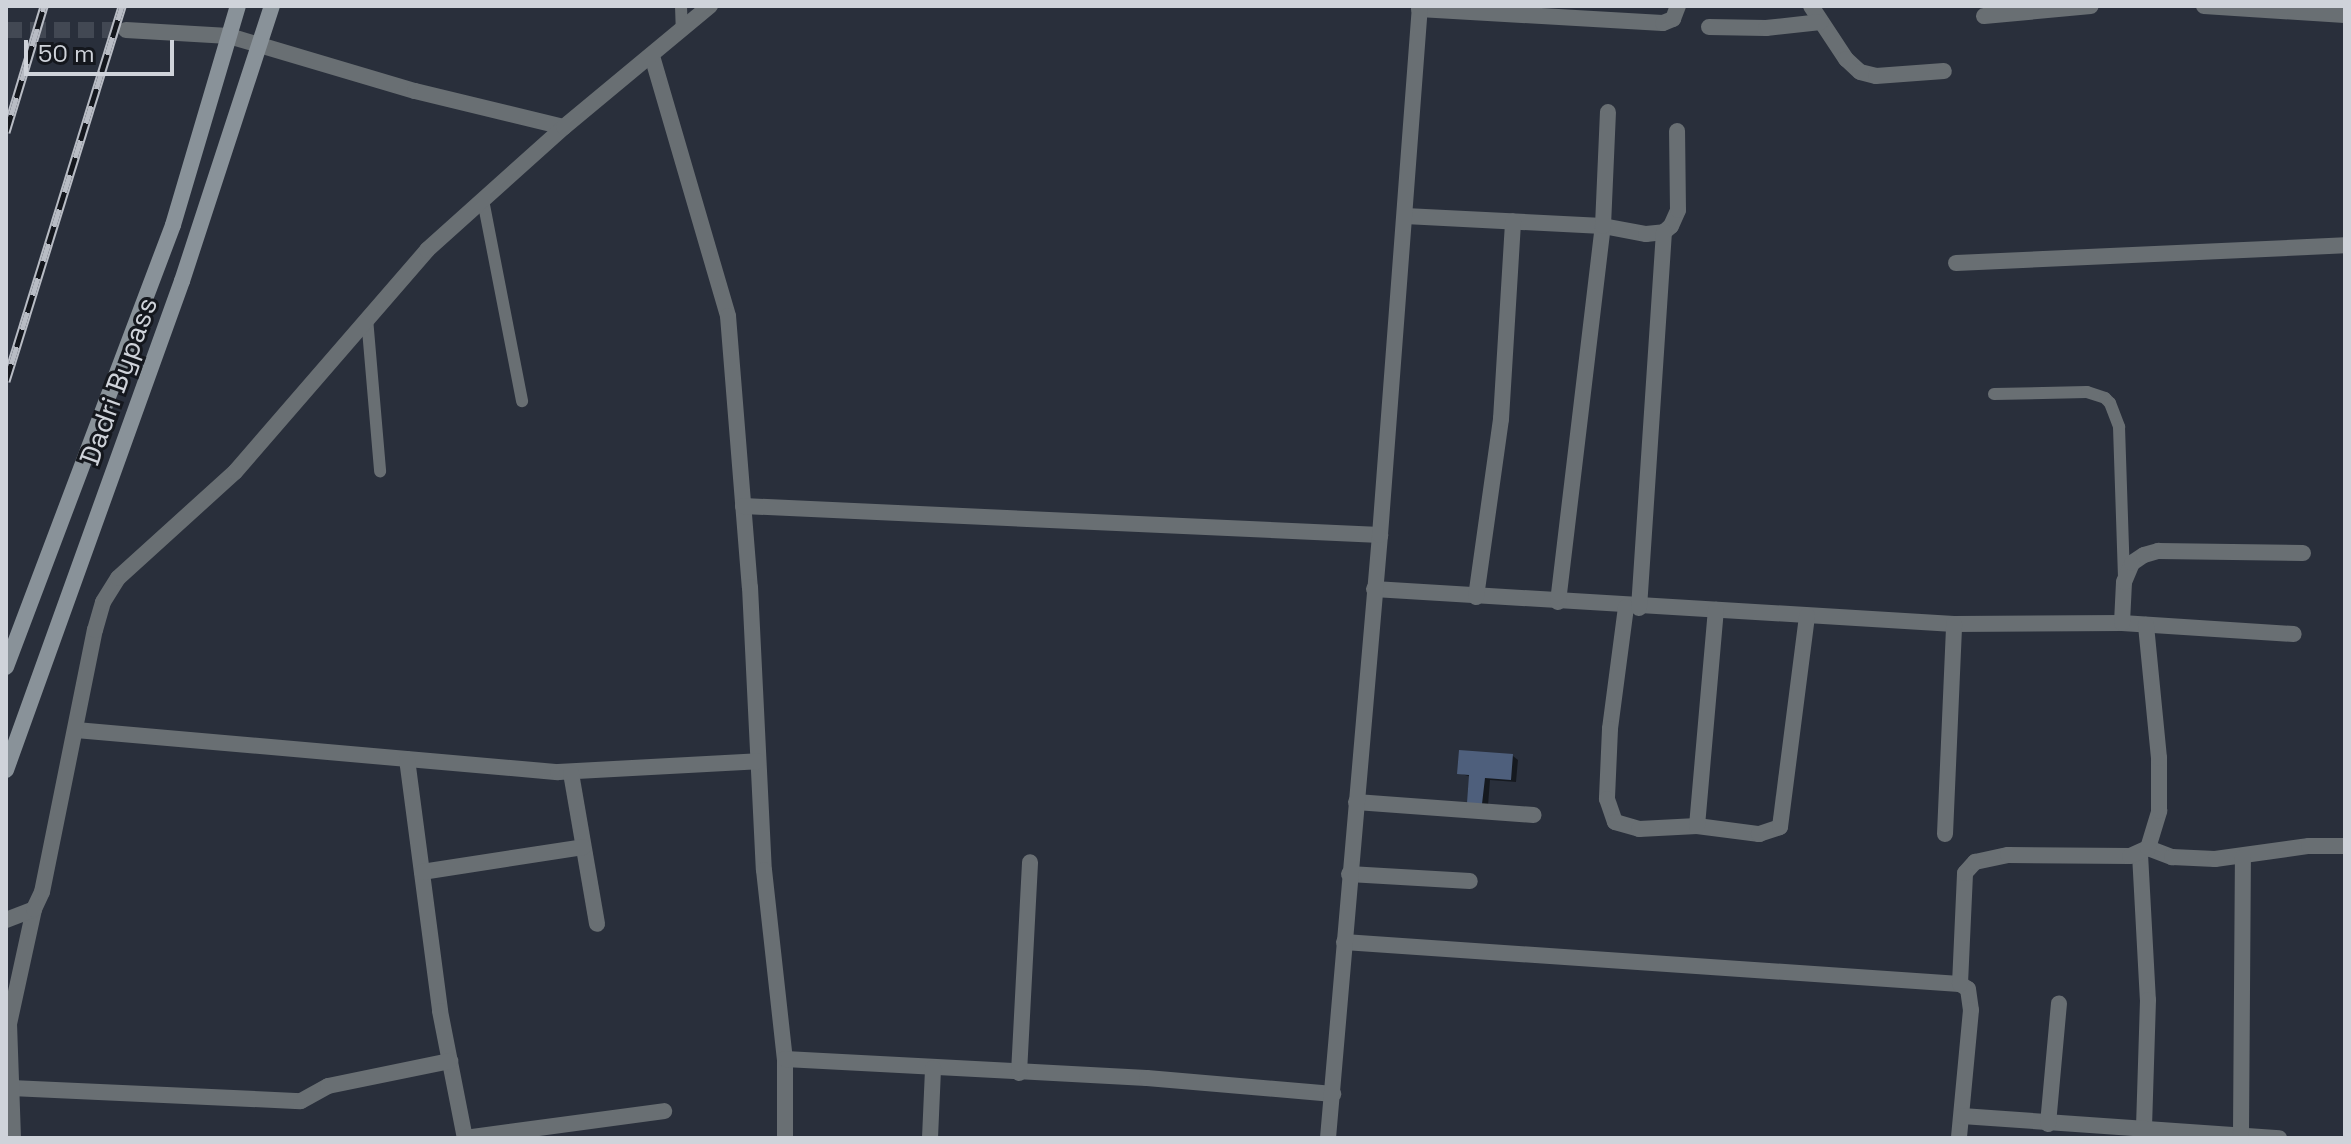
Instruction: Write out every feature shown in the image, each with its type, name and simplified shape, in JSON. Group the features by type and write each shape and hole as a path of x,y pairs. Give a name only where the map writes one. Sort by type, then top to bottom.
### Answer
{"main road":[{"name":"Dadri Bypass","path":"6,667 173,225 238,6"},
{"name":"Dadri Bypass","path":"6,770 182,281 272,6"}],"street":[{"path":"13,1138 9,1024 34,909 42,892 103,602 118,578 235,472 427,250 564,127 710,6"},
{"path":"1328,1138 1380,535 1420,8 1663,23 1673,19 1678,6"},
{"path":"1811,6 1846,59 1860,72 1876,76 1944,71"},
{"path":"1984,16 2028,8 2091,6"},
{"path":"2204,6 2345,15"},
{"path":"1709,27 1775,28 1821,22"},
{"path":"126,30 229,36 261,43 415,91 564,127"},
{"path":"652,56 728,316 769,927 785,1059 785,1138"},
{"path":"1558,602 1603,226 1608,112"},
{"path":"1405,216 1603,226 1646,234 1664,232 1671,226 1678,210 1677,131"},
{"path":"1476,597 1501,419 1513,221"},
{"path":"1664,232 1632,607 1610,729 1607,799 1611,815 1625,828 1697,826 1759,834 1780,827 1807,616"},
{"path":"1956,263 2345,245"},
{"path":"743,506 1380,535"},
{"path":"2122,623 2124,582 2132,563 2158,551 2303,553"},
{"path":"1374,589 1632,607 1954,624 2122,623 2294,634"},
{"path":"1697,826 1716,610"},
{"path":"1945,834 1954,624"},
{"path":"2144,1128 2148,1000 2144,851 2159,811 2159,758 2146,625"},
{"path":"76,730 571,773 758,761"},
{"path":"407,759 450,1061 465,1138 664,1111"},
{"path":"571,773 597,924"},
{"path":"1356,802 1534,815"},
{"path":"1959,1138 1972,998 1960,984 1965,873 1975,862 2008,855 2144,851 2172,857 2243,857 2309,846 2345,846"},
{"path":"422,872 583,847"},
{"path":"2241,1133 2243,857"},
{"path":"1019,1073 1030,862"},
{"path":"1349,874 1470,881"},
{"path":"6,920 34,909"},
{"path":"1344,942 1960,984"},
{"path":"2048,1124 2059,1004"},
{"path":"785,1059 1147,1078 1333,1094"},
{"path":"11,1088 301,1101 328,1086 450,1061"},
{"path":"930,1138 933,1068"},
{"path":"1962,1116 2279,1138"}],"lane":[{"path":"681,6 682,30"},
{"path":"483,200 522,401"},
{"path":"367,318 380,471"},
{"path":"1994,394 2087,392 2110,403 2119,427 2124,582"}],"building":[{"path":"1459,750 1513,754 1511,780 1485,778 1482,804 1467,803 1469,775 1457,774"}],"tunnel":[{"path":"6,30 126,30"}],"railway":[{"path":"6,132 44,6"},
{"path":"6,381 122,6"}]}
